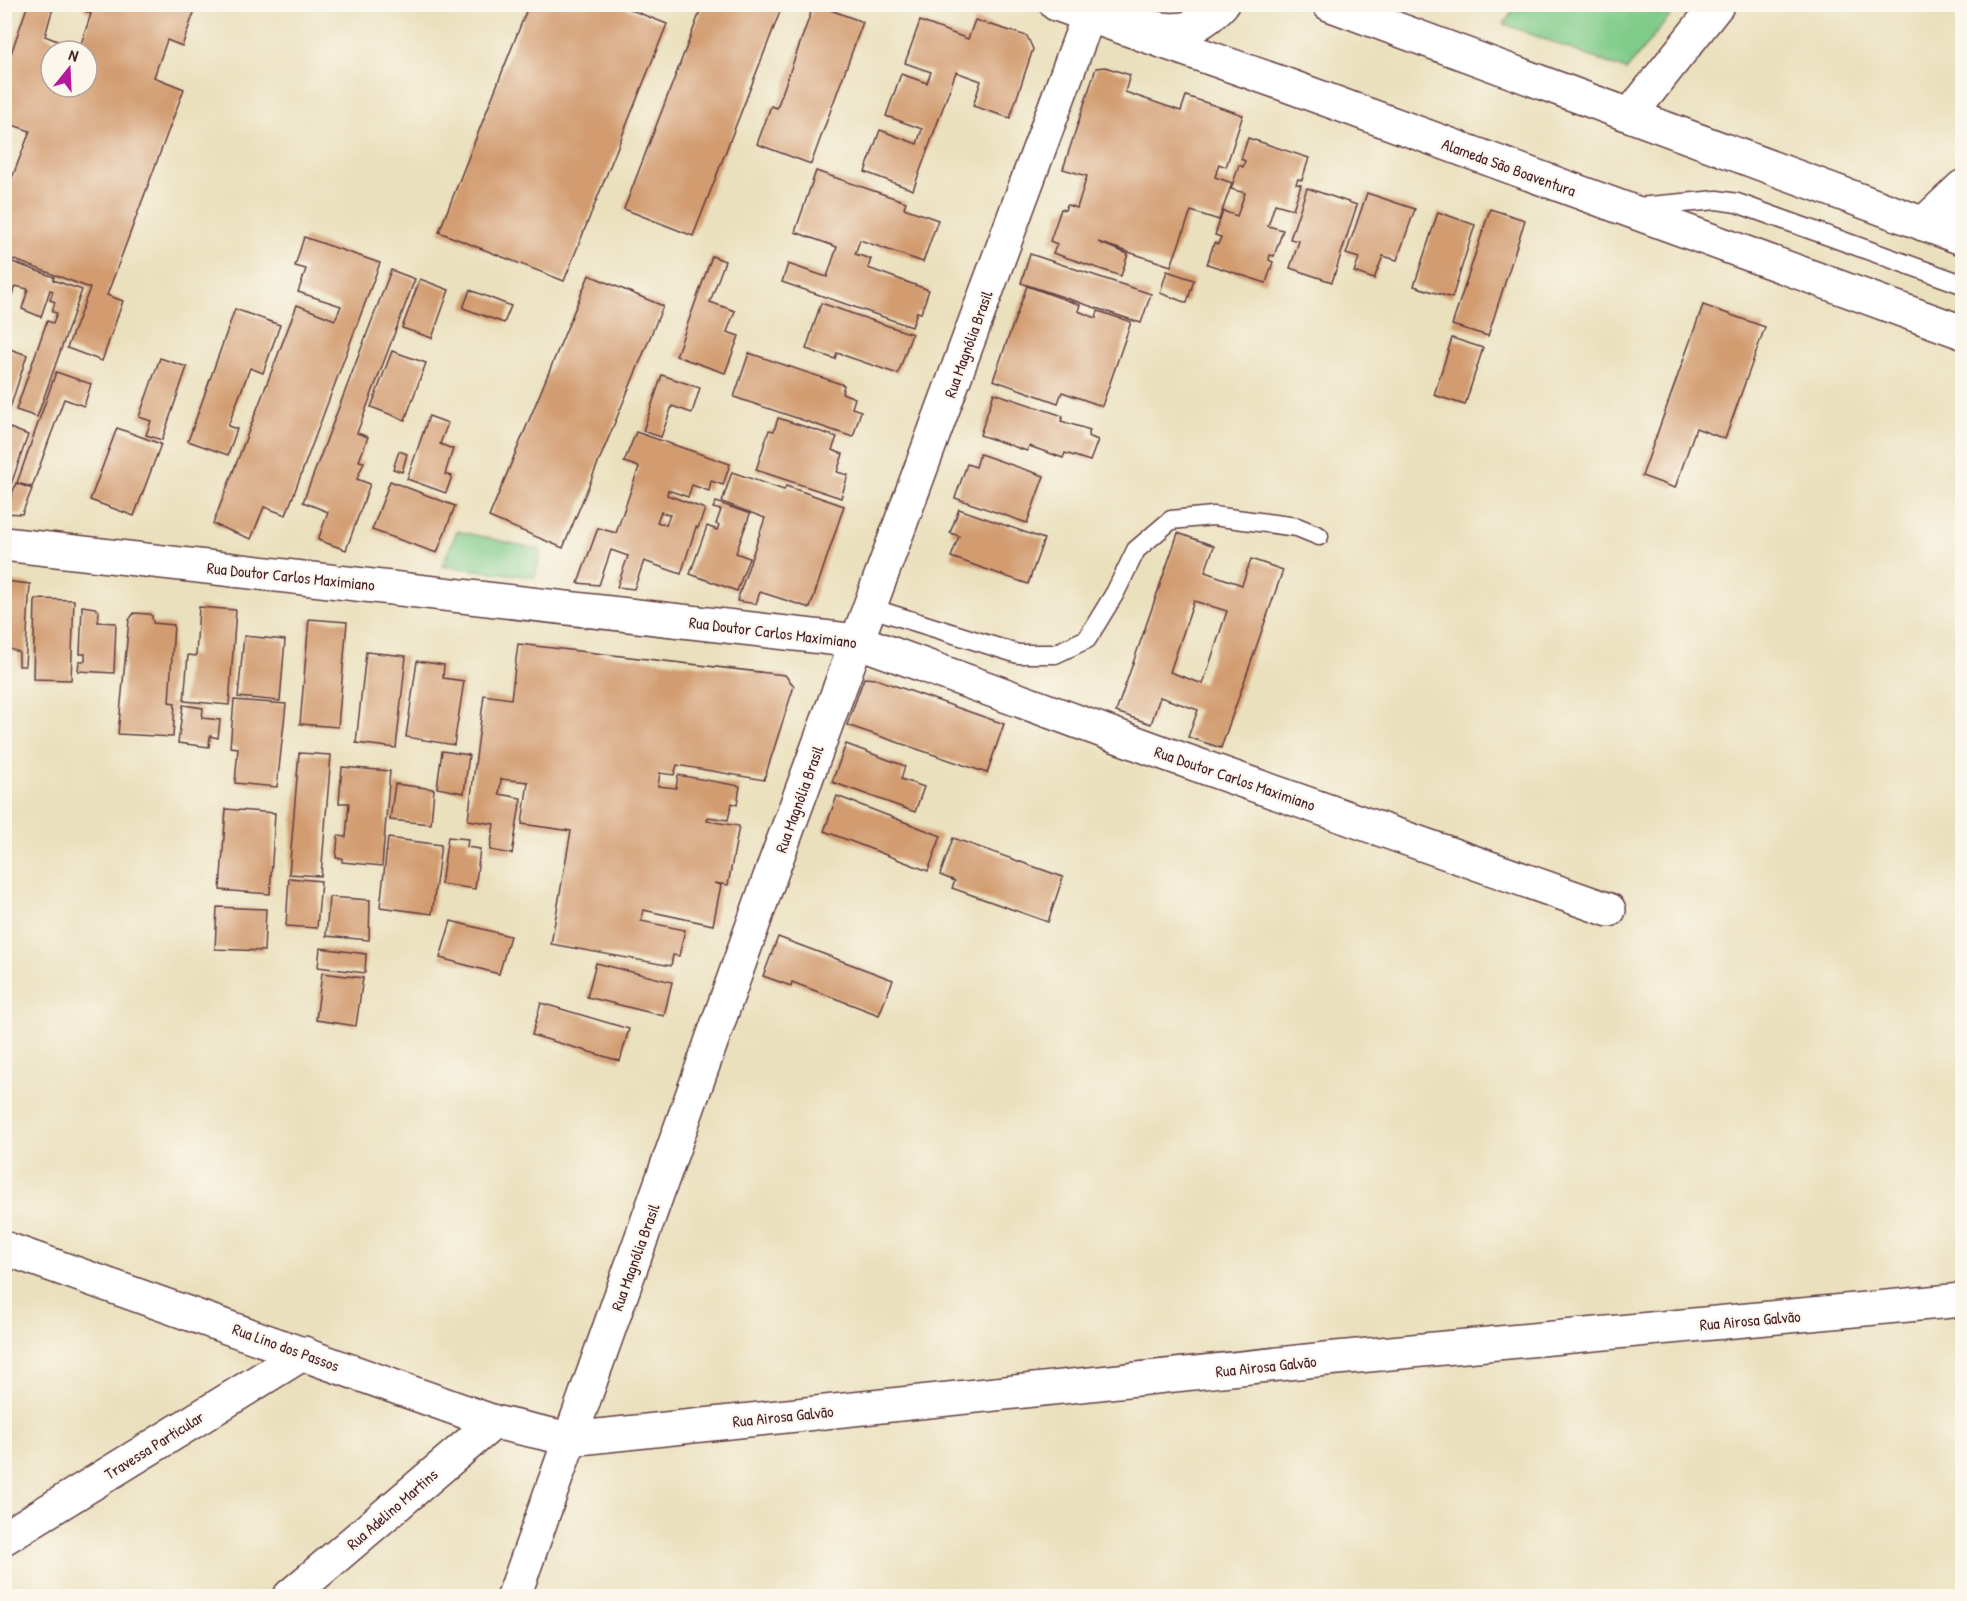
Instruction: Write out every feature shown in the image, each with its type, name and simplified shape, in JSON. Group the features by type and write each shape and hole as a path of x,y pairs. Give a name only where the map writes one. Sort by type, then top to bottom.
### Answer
{"main road":[{"name":"Alameda São Boaventura","path":"1056,4 1083,9 1962,332"},
{"path":"1083,9 1166,30 1189,29 1207,21 1222,4"},
{"path":"1329,4 1962,238"},
{"path":"1630,116 1719,4"},
{"name":"Rua Magnólia Brasil","path":"514,1596 771,874 871,608 1083,9"},
{"path":"1923,224 1962,187"},
{"name":"Rua Doutor Carlos Maximiano","path":"4,544 857,641 1169,755 1609,910"},
{"name":"Rua Lino dos Passos","path":"4,1248 494,1422 570,1438"},
{"name":"Rua Airosa Galvão","path":"570,1438 1326,1359 1962,1300"},
{"name":"Travessa Particular","path":"4,1538 304,1353"},
{"name":"Rua Adelino Martins","path":"290,1596 494,1422"}],"lane":[{"path":"1621,208 1717,200 1737,203 1962,284"},
{"path":"871,608 1018,654 1055,654 1087,639 1115,593 1136,550 1171,520 1213,516 1297,527 1319,536"}],"green space":[{"path":"1517,5 1679,5 1626,70 1504,24"},
{"path":"457,531 541,550 535,577 442,566"}],"building":[{"path":"28,4 54,4 45,36 52,39 39,39 39,99 99,99 99,39 83,39 91,14 83,10 85,4 197,4 182,46 167,40 154,77 184,89 107,295 123,301 102,361 67,348 90,288 4,256 4,199 30,131 4,122 4,74"},
{"path":"529,4 616,4 667,24 564,281 439,232"},
{"path":"703,4 783,4 693,236 624,209"},
{"path":"814,4 863,22 811,164 757,144 771,106 777,108"},
{"path":"975,20 1027,36 1033,49 1010,118 973,106 981,81 956,72 913,190 865,172 880,130 917,144 922,129 886,116 901,74 927,83 931,72 905,63 920,21 968,39"},
{"path":"1105,67 1130,75 1125,92 1181,111 1186,96 1243,115 1226,167 1219,164 1215,177 1232,183 1219,220 1191,211 1171,266 1098,242 1128,254 1121,276 1053,253 1057,244 1050,241 1061,209 1065,210 1067,205 1077,208 1087,176 1063,169 1096,68"},
{"path":"1248,138 1309,158 1302,180 1298,179 1296,184 1301,185 1293,209 1275,204 1268,226 1283,230 1274,256 1270,255 1269,260 1273,262 1266,283 1207,264 1214,243 1218,244 1221,237 1215,235 1223,211 1237,216 1245,193 1231,189 1239,165 1243,167 1245,161 1241,159"},
{"path":"816,171 906,202 904,208 938,220 923,262 860,240 855,254 871,259 868,268 929,290 921,313 917,312 912,327 782,282 788,264 827,277 837,247 795,232"},
{"path":"1307,188 1357,205 1332,282 1290,268 1299,241 1290,239"},
{"path":"1367,193 1415,209 1397,260 1383,256 1374,279 1354,272 1359,258 1346,254"},
{"path":"1490,209 1525,220 1488,336 1452,325"},
{"path":"1438,212 1475,225 1452,298 1414,286"},
{"path":"304,237 380,263 286,515 264,507 251,539 213,524 297,305 335,320 341,306 298,292 306,269 295,266"},
{"path":"1030,254 1151,294 1141,323 1021,283"},
{"path":"712,256 725,261 710,302 735,311 727,332 739,336 725,373 676,356"},
{"path":"4,259 82,290 37,417 16,410 47,321 53,323 57,313 52,312 55,302 50,300 53,291 50,290 41,317 22,309 28,289 15,286 12,295 4,293"},
{"path":"391,270 415,279 357,433 368,437 359,461 364,462 357,479 370,484 346,550 318,540 328,512 303,502"},
{"path":"1167,271 1194,280 1187,303 1160,293"},
{"path":"589,275 663,306 563,548 489,517"},
{"path":"420,279 449,290 432,338 402,328"},
{"path":"1027,286 1080,305 1078,311 1096,318 1098,311 1131,322 1102,406 1062,392 1058,403 993,380"},
{"path":"470,290 511,306 504,323 463,308"},
{"path":"821,303 912,334 898,374 837,353 835,359 806,349"},
{"path":"1703,305 1765,327 1725,439 1696,428 1675,488 1642,476"},
{"path":"235,309 280,325 263,373 250,368 228,426 237,429 228,455 188,441"},
{"path":"1452,338 1483,348 1465,405 1434,395"},
{"path":"10,349 27,355 5,424 4,367"},
{"path":"392,351 426,363 405,420 371,407"},
{"path":"749,353 844,385 842,393 855,398 852,408 861,411 853,437 734,397"},
{"path":"160,358 187,367 162,440 146,435 151,421 139,417"},
{"path":"56,372 91,384 84,406 64,399 32,487 17,483"},
{"path":"662,375 700,388 692,413 672,406 661,437 643,431"},
{"path":"994,393 1063,416 1061,421 1090,430 1088,436 1098,440 1090,461 1065,453 1063,458 1029,446 1027,451 980,435"},
{"path":"429,416 448,423 440,444 453,449 445,474 452,476 446,493 407,479"},
{"path":"778,418 837,437 832,450 843,454 837,472 848,475 841,498 756,470 769,430 774,431"},
{"path":"10,428 28,435 5,502 4,443"},
{"path":"117,428 161,444 134,516 90,500"},
{"path":"636,432 730,464 723,485 711,481 709,491 692,485 688,497 668,490 667,495 705,509 698,528 696,527 681,574 644,561 634,589 617,587 628,556 611,550 599,585 578,583 598,528 616,533 639,467 624,462","holes":["661,512 670,515 666,525 657,522"]},
{"path":"399,451 407,454 402,472 393,469"},
{"path":"980,454 1044,476 1027,523 955,498 967,464 976,467"},
{"path":"732,472 784,490 786,486 844,506 810,608 760,592 756,604 737,601 765,518 722,502"},
{"path":"390,481 455,506 437,553 372,530"},
{"path":"16,483 32,489 22,514 5,513"},
{"path":"716,502 750,514 736,553 749,558 737,591 690,574 707,526 717,530 719,525 716,524 721,510 713,508"},
{"path":"959,509 1044,539 1028,584 951,557 959,536 950,533"},
{"path":"1178,533 1214,546 1205,572 1242,585 1251,559 1283,570 1221,748 1188,737 1198,710 1160,697 1151,724 1116,712","holes":["1194,601 1227,611 1203,684 1170,672"]},
{"path":"4,581 30,584 25,666 19,666 19,652 4,647"},
{"path":"35,599 74,600 71,680 33,679"},
{"path":"82,606 95,608 99,612 98,622 116,623 114,673 78,671 79,661 85,661 85,654 80,654"},
{"path":"199,607 236,610 229,705 184,701 188,655 196,656"},
{"path":"134,613 149,614 152,616 153,623 174,625 169,702 175,703 173,737 118,734 129,620"},
{"path":"309,619 347,622 338,727 300,724"},
{"path":"244,636 285,640 280,701 238,697"},
{"path":"518,644 785,675 794,686 764,780 677,765 674,775 660,773 658,786 676,788 678,775 740,786 737,805 732,803 728,820 708,817 707,821 739,826 728,885 714,883 721,885 713,925 643,910 641,921 685,930 679,956 673,955 671,966 551,944 571,831 522,824 528,782 501,779 499,794 521,798 512,854 490,850 494,824 468,820 484,695 511,699"},
{"path":"366,652 406,656 396,748 356,743"},
{"path":"417,661 444,665 443,678 464,681 454,745 406,737"},
{"path":"864,678 876,679 1004,724 987,773 847,725"},
{"path":"234,700 286,704 277,787 235,783 238,748 230,747"},
{"path":"183,705 203,708 202,718 220,720 218,738 210,736 209,747 178,743"},
{"path":"846,744 905,766 901,779 924,787 915,812 832,782"},
{"path":"442,751 469,755 464,793 437,788"},
{"path":"299,753 331,755 321,876 289,874"},
{"path":"342,767 390,771 382,866 342,862 342,858 336,858 338,836 346,837 349,803 339,803"},
{"path":"395,784 434,789 431,824 390,820"},
{"path":"837,796 941,836 928,871 824,831"},
{"path":"226,809 275,813 270,894 220,890"},
{"path":"448,837 468,839 467,847 480,849 475,889 441,884"},
{"path":"388,838 441,845 432,914 380,907"},
{"path":"953,838 1063,877 1048,922 952,888 955,881 940,875"},
{"path":"289,878 321,881 317,928 286,926"},
{"path":"329,897 370,900 369,940 326,936"},
{"path":"217,907 266,909 264,951 215,949"},
{"path":"451,921 510,936 499,974 440,958"},
{"path":"778,937 893,980 879,1015 792,982 791,986 763,976"},
{"path":"320,948 366,954 365,973 318,967"},
{"path":"596,963 672,982 664,1016 587,997"},
{"path":"322,973 363,978 356,1026 316,1020"},
{"path":"541,1003 629,1029 620,1061 532,1035"}]}
